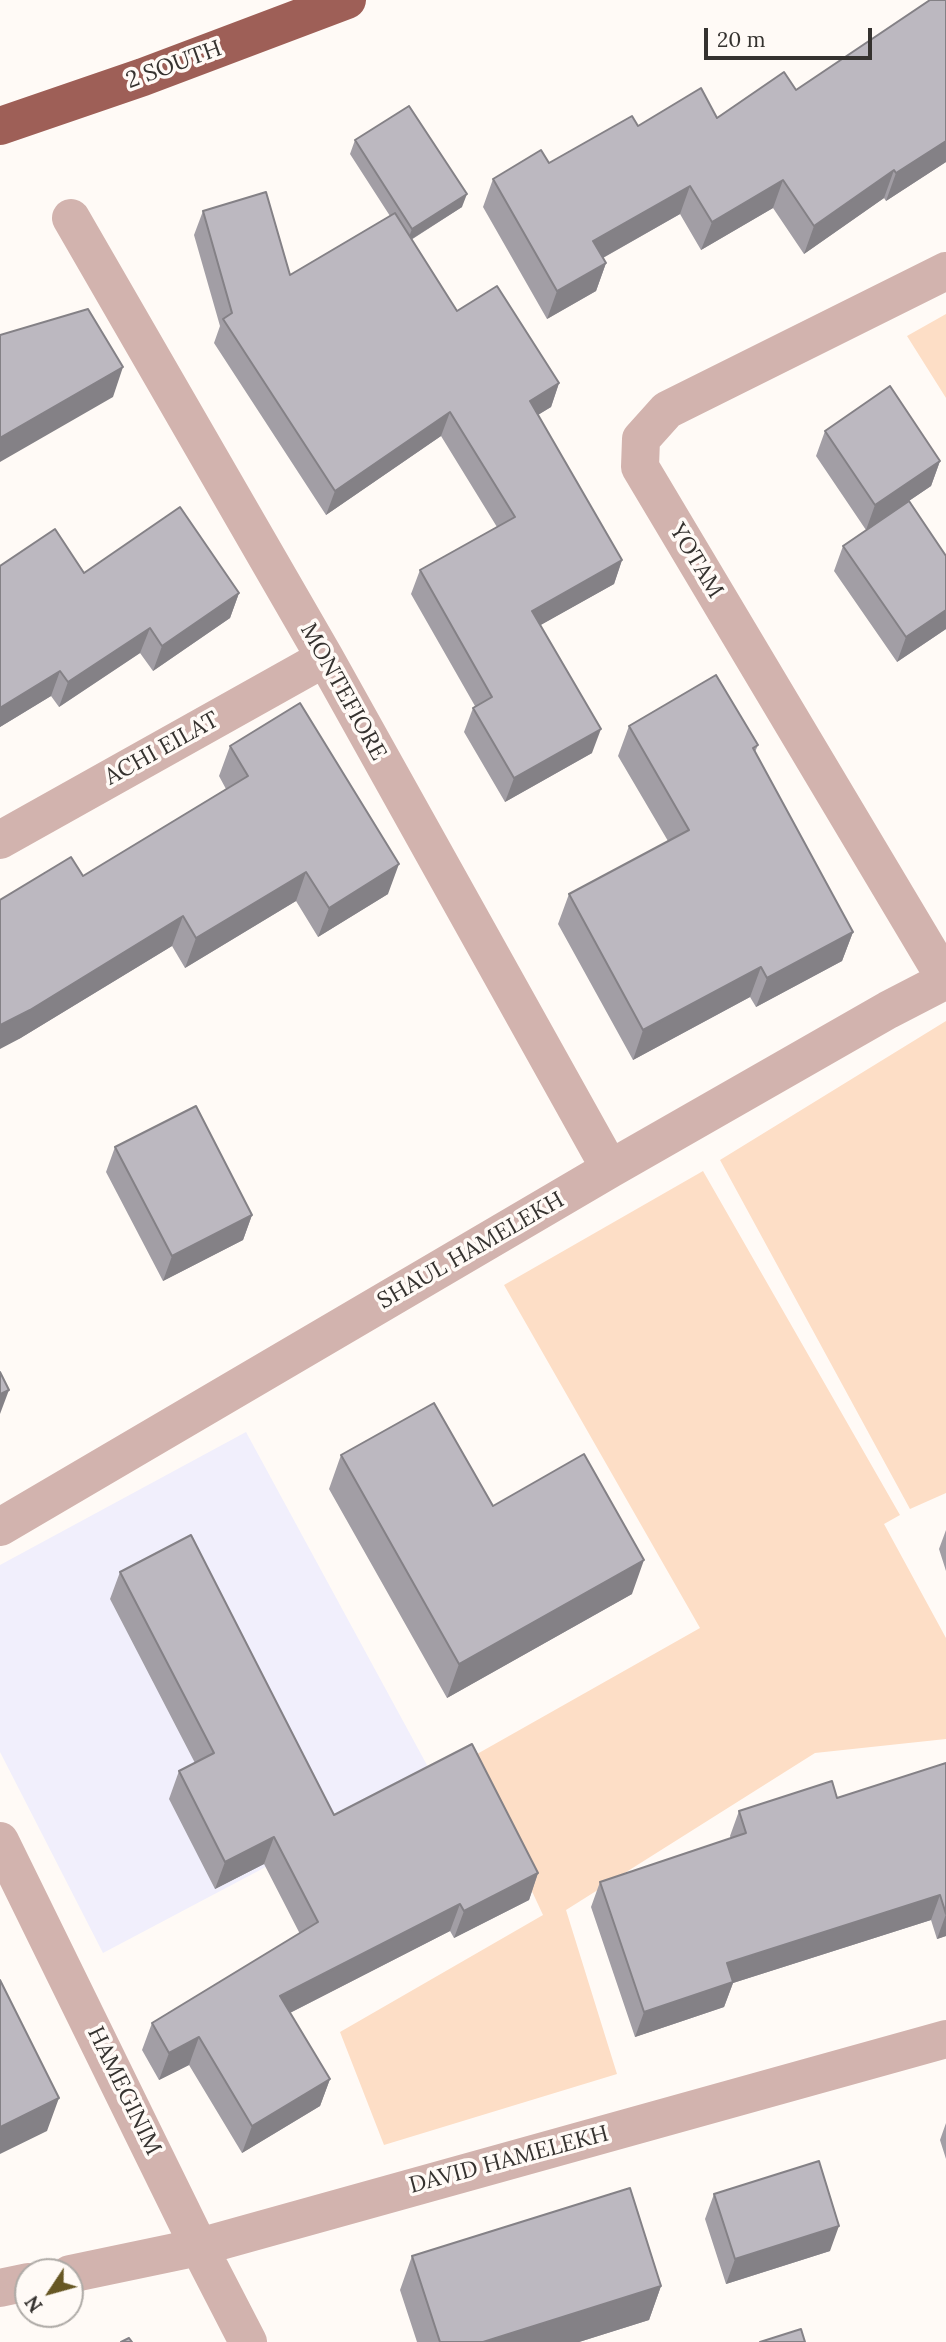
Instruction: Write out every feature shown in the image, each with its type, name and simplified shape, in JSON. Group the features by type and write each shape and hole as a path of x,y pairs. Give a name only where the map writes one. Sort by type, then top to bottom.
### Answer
{"highway":[{"name":"2 SOUTH","path":"0,126 143,77 347,0"}],"street":[{"name":"MONTEFIORE","path":"71,218 325,658 610,1169"},
{"name":"YOTAM","path":"946,271 667,410 641,439 640,467 946,980"},
{"name":"ACHI EILAT","path":"0,840 325,658"},
{"name":"SHAUL HAMELEKH","path":"0,1527 610,1169 888,1010 946,980"},
{"name":"HAMEGINIM","path":"0,1841 248,2342"},
{"name":"DAVID HAMELEKH","path":"84,2271 199,2247 946,2039"}],"shaded area":[{"path":"946,314 946,398 907,336"},
{"path":"946,1021 946,1493 910,1509 720,1160"},
{"path":"703,1171 900,1515 884,1524 946,1638 946,1739 815,1753 566,1910 617,2074 384,2145 340,2032 543,1915 470,1758 700,1628 504,1285"},
{"path":"246,1432 434,1778 103,1953 0,1752 0,1565"}],"building":[{"path":"930,0 946,0 946,141 896,173 894,170 814,226 783,180 712,222 690,186 593,241 606,263 557,291 493,179 541,150 549,163 632,116 638,126 701,88 717,118 784,72 796,90"},
{"path":"409,106 467,194 412,229 355,140"},
{"path":"266,192 290,275 395,213 457,311 497,286 559,383 530,401 622,560 532,611 601,729 514,778 473,708 492,697 420,570 515,517 450,412 335,491 223,319 232,313 203,211"},
{"path":"88,309 123,367 0,438 0,335"},
{"path":"890,386 940,461 875,505 825,431"},
{"path":"909,501 946,556 946,610 906,637 843,546"},
{"path":"180,507 239,593 162,646 150,628 68,682 60,671 0,708 0,566 55,529 84,573"},
{"path":"716,675 758,745 753,748 853,932 767,978 761,967 643,1030 569,894 689,830 629,726"},
{"path":"300,703 399,864 329,908 306,872 196,938 183,916 30,1010 0,1025 0,900 71,857 83,876 248,776 230,746"},
{"path":"196,1106 252,1215 172,1256 115,1147"},
{"path":"0,1372 9,1390 0,1394"},
{"path":"434,1403 493,1506 584,1454 644,1560 459,1664 341,1455"},
{"path":"191,1535 334,1815 472,1744 538,1873 464,1911 460,1904 280,1996 330,2079 252,2126 199,2037 169,2053 152,2023 318,1922 274,1837 225,1862 179,1771 214,1753 120,1572"},
{"path":"946,1763 946,1914 940,1895 727,1963 733,1982 644,2012 600,1882 746,1833 739,1811 832,1781 837,1798"},
{"path":"0,1980 59,2098 0,2127"},
{"path":"819,2161 839,2226 735,2259 714,2194"},
{"path":"630,2188 661,2286 483,2342 440,2342 412,2256"},
{"path":"801,2329 805,2342 760,2342"}]}
